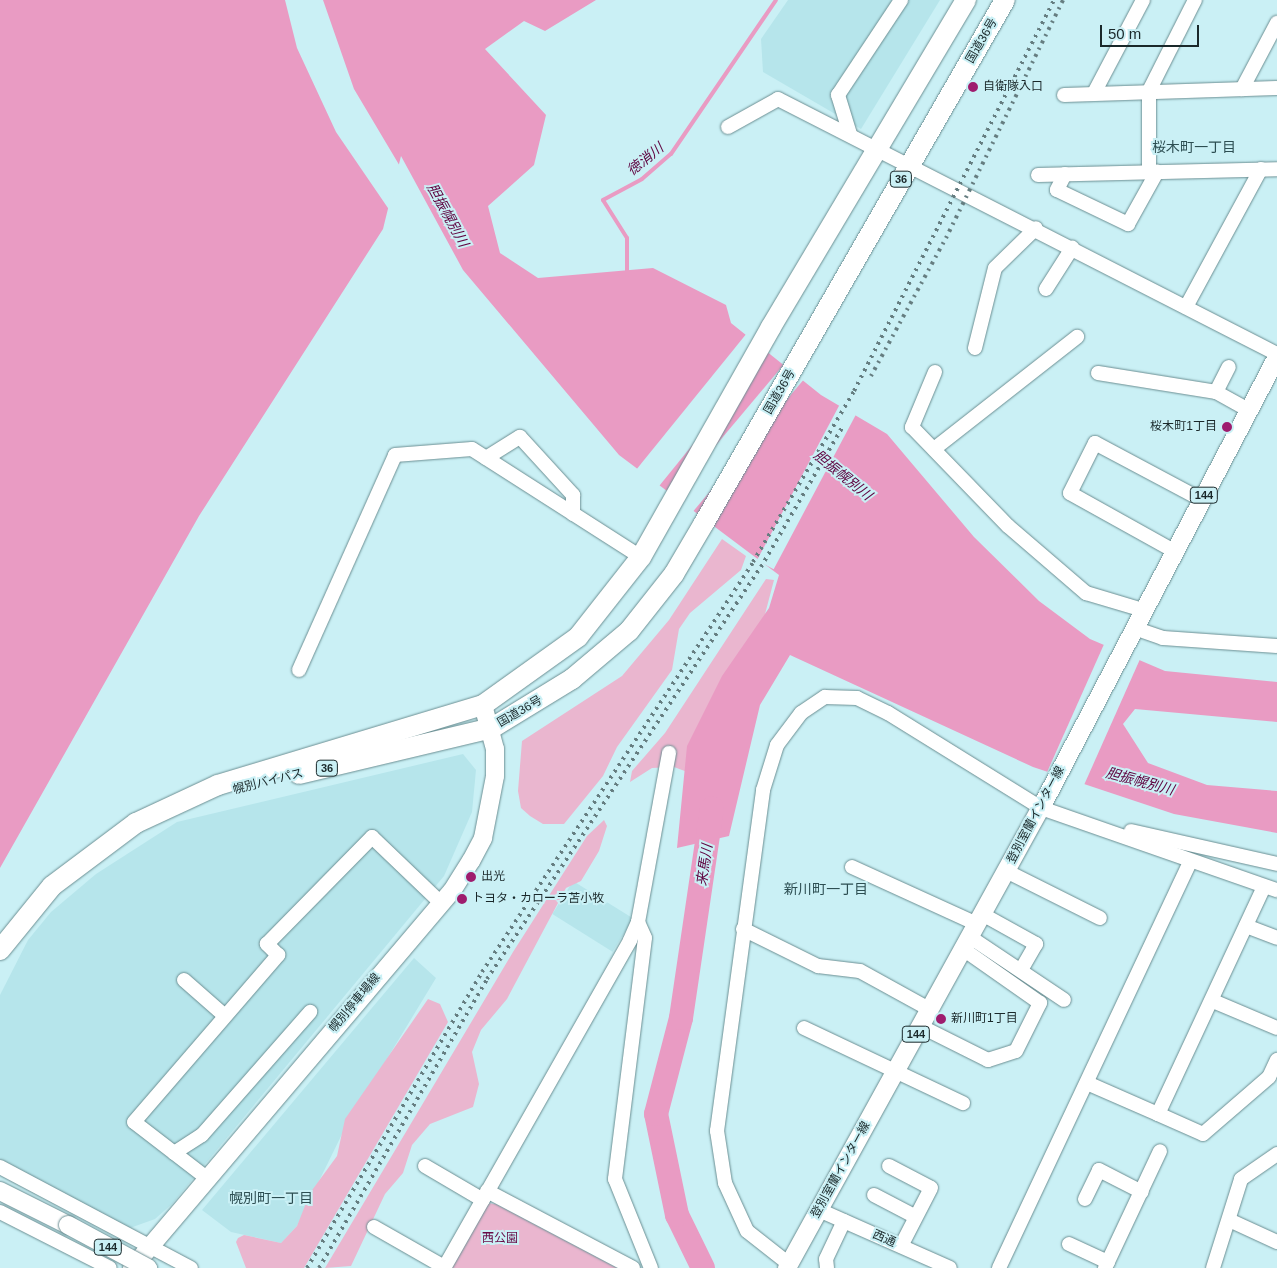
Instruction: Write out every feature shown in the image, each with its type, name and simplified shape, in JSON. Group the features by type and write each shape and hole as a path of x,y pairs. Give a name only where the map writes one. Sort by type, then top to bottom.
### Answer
{"highway":[{"name":"国道36号","path":"483,705 578,637 641,557 771,327 966,0"},
{"name":"国道36号","path":"492,728 572,679 629,631 674,574 1005,0"},
{"name":"幌別バイパス","path":"0,950 30,910 84,859 162,811 218,785 483,705"},
{"name":"幌別バイパス","path":"162,811 492,728"}],"main road":[{"name":"登別室蘭インター線","path":"788,1266 1043,804 1277,356"},
{"name":"幌別停車場線","path":"132,1268 440,902 483,838 495,776 492,728 483,705"},
{"name":"144","path":"0,1191 148,1268"}],"street":[{"path":"850,134 838,95 901,0"},
{"path":"1094,93 1143,0"},
{"path":"1065,174 1057,190 1128,224 1153,172 1149,91 1195,0"},
{"path":"1242,89 1277,23"},
{"path":"1064,95 1277,88"},
{"path":"728,127 778,99 1036,228 1277,356"},
{"path":"1186,307 1262,169"},
{"path":"1038,175 1277,169"},
{"path":"975,348 995,268 1036,228"},
{"path":"1046,289 1072,248"},
{"path":"934,449 1077,337"},
{"path":"1216,392 1229,367"},
{"path":"935,372 912,427 1008,526 1086,593 1143,610"},
{"path":"1098,373 1216,392 1249,410"},
{"path":"486,458 520,438 573,495 573,514"},
{"path":"1174,551 1070,493 1095,443 1202,500"},
{"path":"298,670 395,455 472,449 641,557"},
{"path":"1132,631 1163,638 1277,646"},
{"path":"788,1266 747,1231 725,1183 717,1131 763,790 777,745 801,713 825,697 857,698 888,713 1043,804 1190,862 1270,888 1246,926 1213,1001 1158,1114"},
{"path":"374,1227 444,1268 638,922 669,753"},
{"path":"1110,829 1198,843 1277,864"},
{"path":"208,1179 134,1122 224,1015 278,955 267,944 372,836 440,902"},
{"path":"999,1268 1190,862"},
{"path":"852,867 973,931 1021,970 1064,1000"},
{"path":"1006,871 1100,918"},
{"path":"638,922 645,938 615,1179 651,1268"},
{"path":"1246,926 1277,938"},
{"path":"743,929 818,966 860,971 929,1010"},
{"path":"973,931 1036,944 1021,970"},
{"path":"920,1026 988,1060 1016,1051 1040,1003 973,931"},
{"path":"184,980 224,1015"},
{"path":"1213,1001 1277,1028"},
{"path":"174,1153 202,1135 310,1012"},
{"path":"804,1028 894,1074 963,1103"},
{"path":"1087,1083 1202,1134 1269,1077 1277,1060"},
{"path":"1069,1244 1107,1265 1160,1151"},
{"path":"1213,1268 1241,1179 1276,1154"},
{"path":"425,1166 633,1268"},
{"path":"889,1166 931,1188 901,1246"},
{"path":"0,1167 191,1268"},
{"path":"1085,1199 1099,1170 1142,1192"},
{"path":"874,1195 916,1217"},
{"name":"西通","path":"818,1210 950,1268"},
{"path":"0,1212 110,1268"},
{"path":"1229,1220 1277,1242"},
{"path":"827,1268 826,1259 844,1221"}],"shaded area":[{"path":"788,0 940,0 861,129 763,72 761,39"},
{"path":"463,754 476,770 472,812 444,876 172,1204 155,1219 130,1228 0,1159 0,995 28,940 51,912 96,874 177,822"},
{"path":"573,881 633,919 613,952 552,914"},
{"path":"414,958 436,978 345,1128 297,1226 281,1243 231,1232 202,1210"}],"green space":[{"path":"722,539 746,556 741,570 690,613 679,629 672,670 617,747 603,776 564,824 543,824 530,816 521,808 518,791 522,741 622,676 669,620"},
{"path":"766,579 774,580 760,633 690,773 674,767 652,768 630,782 632,771 665,733"},
{"path":"604,820 607,826 599,851 581,881 566,888 507,999 481,1030 472,1052 479,1084 473,1107 430,1124 412,1145 403,1173 385,1194 351,1266 325,1268 513,952 587,836"},
{"path":"428,999 440,1004 448,1022 304,1268 246,1268 236,1242 238,1238 244,1235 281,1243 297,1226 310,1193 337,1156 345,1119"},
{"name":"西公園","path":"487,1203 496,1204 617,1268 450,1268"}],"water":[{"name":"胆振幌別川","path":"0,0 596,0 545,31 524,21 485,49 546,115 534,165 488,206 500,253 538,278 653,268 726,305 731,323 821,395 887,434 974,537 1039,601 1090,639 1165,671 1277,682 1277,722 1135,709 1123,724 1148,763 1207,785 1277,791 1277,833 1174,814 1033,767 790,655 760,705 729,836 677,848 687,746 722,676 769,608 779,575 619,455 463,270 401,156 383,229 199,516 0,868"}],"pier":[{"path":"285,0 323,0 354,89 401,168 390,211 336,132 297,48"},
{"path":"747,333 769,351 657,489 635,471"},
{"path":"785,363 804,379 690,515 671,499"},
{"path":"840,404 857,413 774,569 757,560"},
{"path":"1105,642 1141,658 1081,792 1045,776"}],"waterway":[{"name":"徳消川","path":"627,275 627,238 603,200 642,179 671,154 776,0"},
{"name":"来馬川","path":"703,1268 677,1215 656,1114 681,1018 712,808"}],"railway":[{"path":"307,1268 482,972 753,562 854,391 1054,0"},
{"path":"871,376 946,238 1063,0"},
{"path":"319,1268 487,979 761,567 843,426"}],"place":[{"name":"自衛隊入口","path":"973,87"},
{"name":"桜木町1丁目","path":"1227,427"},
{"name":"出光","path":"471,877"},
{"name":"トヨタ・カローラ苫小牧","path":"462,899"},
{"name":"新川町1丁目","path":"941,1019"}],"district":[{"name":"桜木町一丁目","path":"1194,147"},
{"name":"新川町一丁目","path":"826,889"},
{"name":"幌別町一丁目","path":"271,1198"}]}
